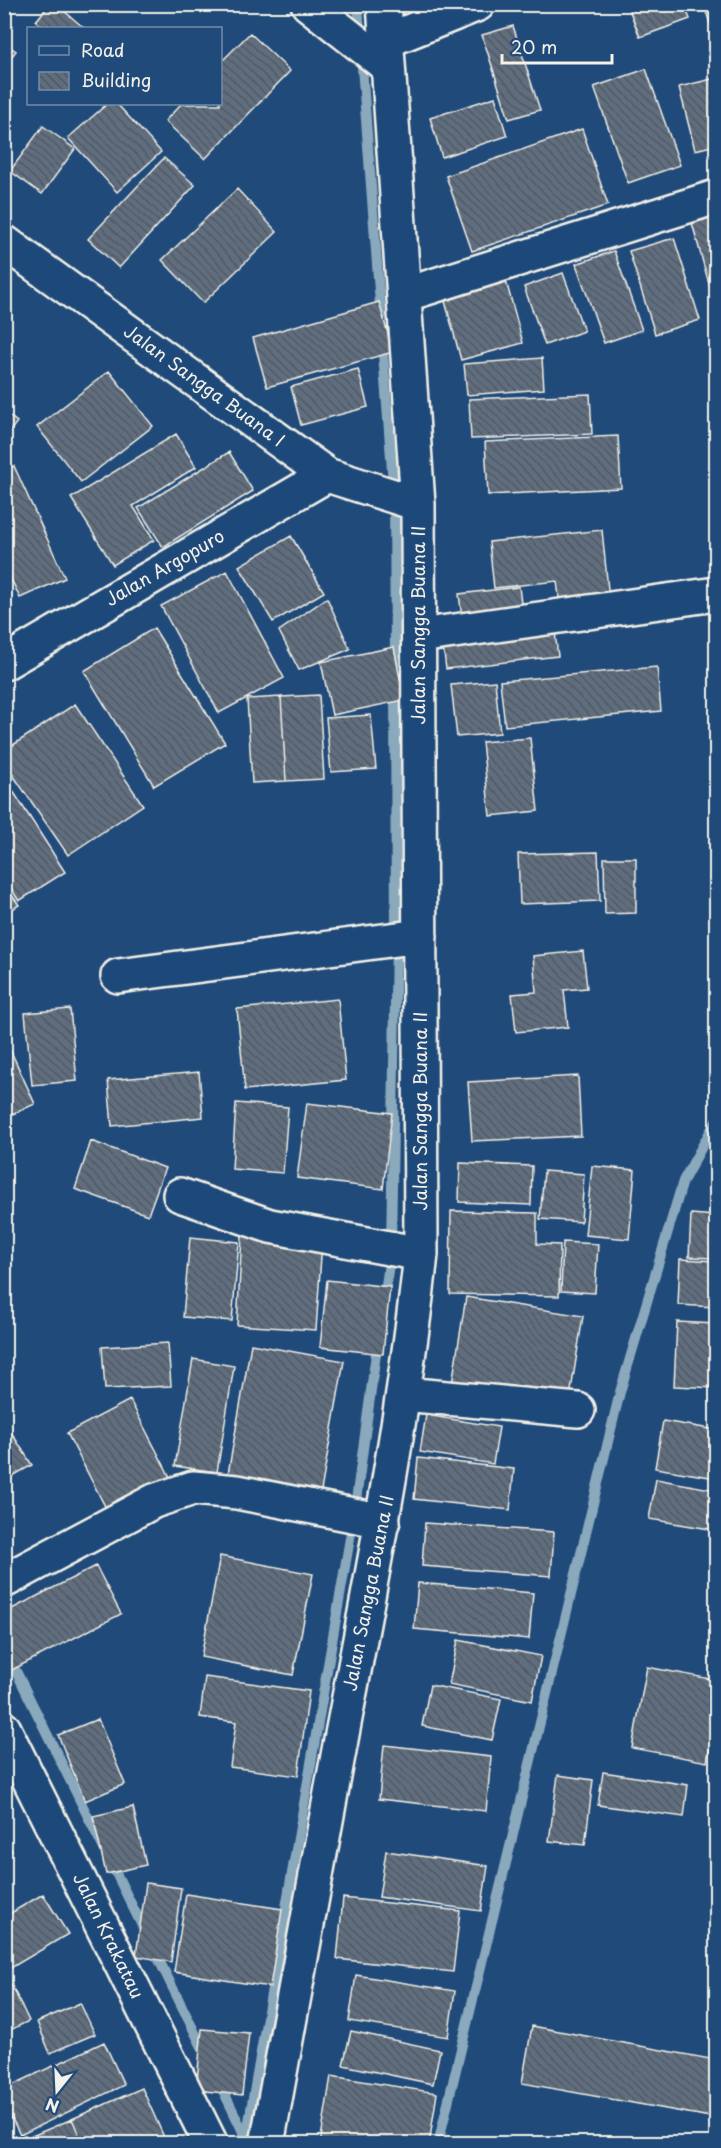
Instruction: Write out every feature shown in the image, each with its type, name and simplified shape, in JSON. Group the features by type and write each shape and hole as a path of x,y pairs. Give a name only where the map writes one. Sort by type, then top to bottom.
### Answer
{"street":[{"path":"308,4 387,53 478,4"},
{"name":"Jalan Sangga Buana II","path":"267,2144 308,1911 383,1521 414,1324 421,1254 418,504 384,4"},
{"path":"404,294 717,197"},
{"name":"Jalan Sangga Buana I","path":"4,242 327,475 418,504"},
{"name":"Jalan Argopuro","path":"4,663 327,475"},
{"path":"419,636 717,594"},
{"path":"118,976 420,936"},
{"path":"180,1195 270,1226 421,1254"},
{"path":"403,1394 579,1410"},
{"path":"4,1581 154,1501 193,1488 237,1492 383,1521"},
{"name":"Jalan Krakatau","path":"4,1729 211,2144"}],"building":[{"path":"50,4 56,4 83,27 44,27 36,21"},
{"path":"627,4 684,4 690,19 640,37"},
{"path":"716,5 716,40 705,9"},
{"path":"513,26 540,110 509,119 482,35"},
{"path":"250,33 290,71 205,159 165,121 180,105 222,105 222,61"},
{"path":"4,43 16,51 4,66"},
{"path":"646,69 680,165 628,183 594,87"},
{"path":"716,78 716,145 695,150 679,87"},
{"path":"495,97 507,136 442,157 430,118"},
{"path":"106,105 118,105 161,152 117,192 68,138"},
{"path":"43,126 75,149 42,194 10,171"},
{"path":"582,129 608,205 472,251 446,176"},
{"path":"164,158 195,185 119,268 88,239"},
{"path":"237,189 277,232 203,303 162,260"},
{"path":"716,205 716,301 714,302 689,212"},
{"path":"674,238 700,320 655,334 629,251"},
{"path":"614,251 642,330 604,343 576,264"},
{"path":"503,270 523,343 461,360 441,286"},
{"path":"563,273 584,331 545,345 524,287"},
{"path":"379,302 393,352 267,387 253,338"},
{"path":"542,358 544,389 467,395 464,364"},
{"path":"358,369 368,407 301,425 291,387"},
{"path":"109,371 153,426 81,482 37,427"},
{"path":"590,394 592,434 471,439 469,399"},
{"path":"4,412 17,422 4,439"},
{"path":"176,434 196,467 133,506 154,540 113,565 71,498"},
{"path":"618,436 621,488 488,495 485,442"},
{"path":"229,452 253,491 163,547 138,508"},
{"path":"14,466 65,578 20,598 4,564 4,470"},
{"path":"602,530 609,599 560,605 557,581 494,588 489,542"},
{"path":"291,536 324,592 273,622 239,566"},
{"path":"227,571 284,678 219,713 161,606"},
{"path":"519,587 523,619 463,626 459,594"},
{"path":"327,598 350,649 299,670 279,631"},
{"path":"554,624 558,656 446,669 442,637"},
{"path":"154,628 225,743 154,786 84,671"},
{"path":"394,647 404,700 332,715 321,662"},
{"path":"657,667 661,711 505,726 500,681"},
{"path":"495,681 500,733 457,737 451,685"},
{"path":"319,695 324,779 286,781 281,697"},
{"path":"281,697 286,781 252,783 247,699"},
{"path":"75,704 143,805 68,855 4,762 4,751"},
{"path":"371,715 376,769 331,772 326,718"},
{"path":"530,738 538,811 490,816 482,742"},
{"path":"4,777 65,872 19,901 4,877"},
{"path":"598,852 600,901 520,904 518,854"},
{"path":"604,858 636,858 636,913 605,914"},
{"path":"4,884 19,905 4,914"},
{"path":"583,951 587,988 564,990 568,1027 516,1032 512,994 536,992 533,956"},
{"path":"338,999 346,1080 245,1090 237,1009"},
{"path":"70,1009 77,1081 32,1085 25,1013"},
{"path":"4,1036 35,1104 4,1118"},
{"path":"199,1072 203,1117 112,1126 108,1080"},
{"path":"578,1076 581,1136 472,1141 468,1082"},
{"path":"236,1103 288,1107 283,1173 232,1169"},
{"path":"307,1103 392,1113 383,1189 297,1178"},
{"path":"91,1141 165,1168 148,1215 75,1189"},
{"path":"460,1163 532,1166 531,1205 459,1202"},
{"path":"592,1166 635,1170 629,1239 585,1235"},
{"path":"544,1171 584,1174 581,1222 540,1219"},
{"path":"451,1211 537,1213 537,1244 560,1245 559,1296 450,1294"},
{"path":"691,1214 716,1216 716,1258 689,1257"},
{"path":"242,1236 322,1241 316,1330 237,1325"},
{"path":"190,1237 239,1242 232,1321 183,1317"},
{"path":"563,1242 598,1244 595,1293 561,1291"},
{"path":"680,1259 716,1261 716,1307 678,1305"},
{"path":"327,1280 390,1287 383,1354 320,1347"},
{"path":"466,1297 583,1316 569,1403 452,1384"},
{"path":"677,1322 716,1324 716,1388 674,1386"},
{"path":"168,1343 171,1386 105,1389 102,1347"},
{"path":"251,1344 344,1361 319,1502 226,1485"},
{"path":"193,1359 234,1366 217,1472 175,1466"},
{"path":"130,1400 171,1479 108,1512 67,1433"},
{"path":"426,1415 499,1427 493,1464 420,1452"},
{"path":"4,1421 32,1465 4,1481"},
{"path":"663,1421 716,1430 716,1478 655,1468"},
{"path":"418,1458 514,1469 510,1510 414,1499"},
{"path":"656,1479 716,1490 716,1530 649,1519"},
{"path":"425,1523 554,1532 551,1576 422,1566"},
{"path":"220,1556 313,1574 293,1675 201,1657"},
{"path":"96,1566 121,1614 4,1674 4,1613"},
{"path":"418,1583 533,1593 529,1639 414,1629"},
{"path":"458,1640 541,1656 532,1701 449,1684"},
{"path":"647,1667 716,1680 716,1715 707,1762 632,1748"},
{"path":"205,1677 309,1691 298,1776 230,1767 236,1722 200,1717"},
{"path":"430,1685 501,1699 492,1740 422,1726"},
{"path":"98,1719 125,1784 85,1801 58,1735"},
{"path":"384,1745 491,1757 486,1811 379,1799"},
{"path":"603,1772 688,1785 684,1817 598,1805"},
{"path":"558,1775 593,1780 585,1845 549,1841"},
{"path":"133,1807 146,1865 106,1874 93,1816"},
{"path":"4,1838 12,1851 4,1855"},
{"path":"386,1851 488,1866 481,1911 379,1897"},
{"path":"146,1883 181,1888 171,1962 136,1956"},
{"path":"43,1894 68,1934 4,1972 4,1917"},
{"path":"186,1894 282,1909 270,1987 174,1972"},
{"path":"343,1898 460,1911 453,1972 337,1959"},
{"path":"356,1975 455,1991 448,2037 349,2021"},
{"path":"9,1980 29,2021 4,2033 4,1983"},
{"path":"80,2003 95,2034 50,2053 37,2022"},
{"path":"532,2026 716,2060 716,2118 522,2083"},
{"path":"202,2029 249,2033 242,2095 196,2090"},
{"path":"351,2031 440,2050 433,2084 343,2065"},
{"path":"104,2042 124,2085 20,2135 4,2102 4,2089"},
{"path":"331,2076 437,2093 429,2144 320,2144"},
{"path":"142,2088 167,2144 83,2144 72,2119"},
{"path":"72,2119 83,2144 27,2144 25,2139"}],"waterway":[{"path":"358,4 360,35"},
{"path":"361,54 381,317"},
{"path":"382,341 394,496 395,664"},
{"path":"384,1300 391,1249 396,939 395,689"},
{"path":"438,2144 620,1392 683,1181 716,1121"},
{"path":"245,2144 354,1515 378,1339"},
{"path":"9,1657 207,2057"},
{"path":"219,2082 246,2138"}]}
